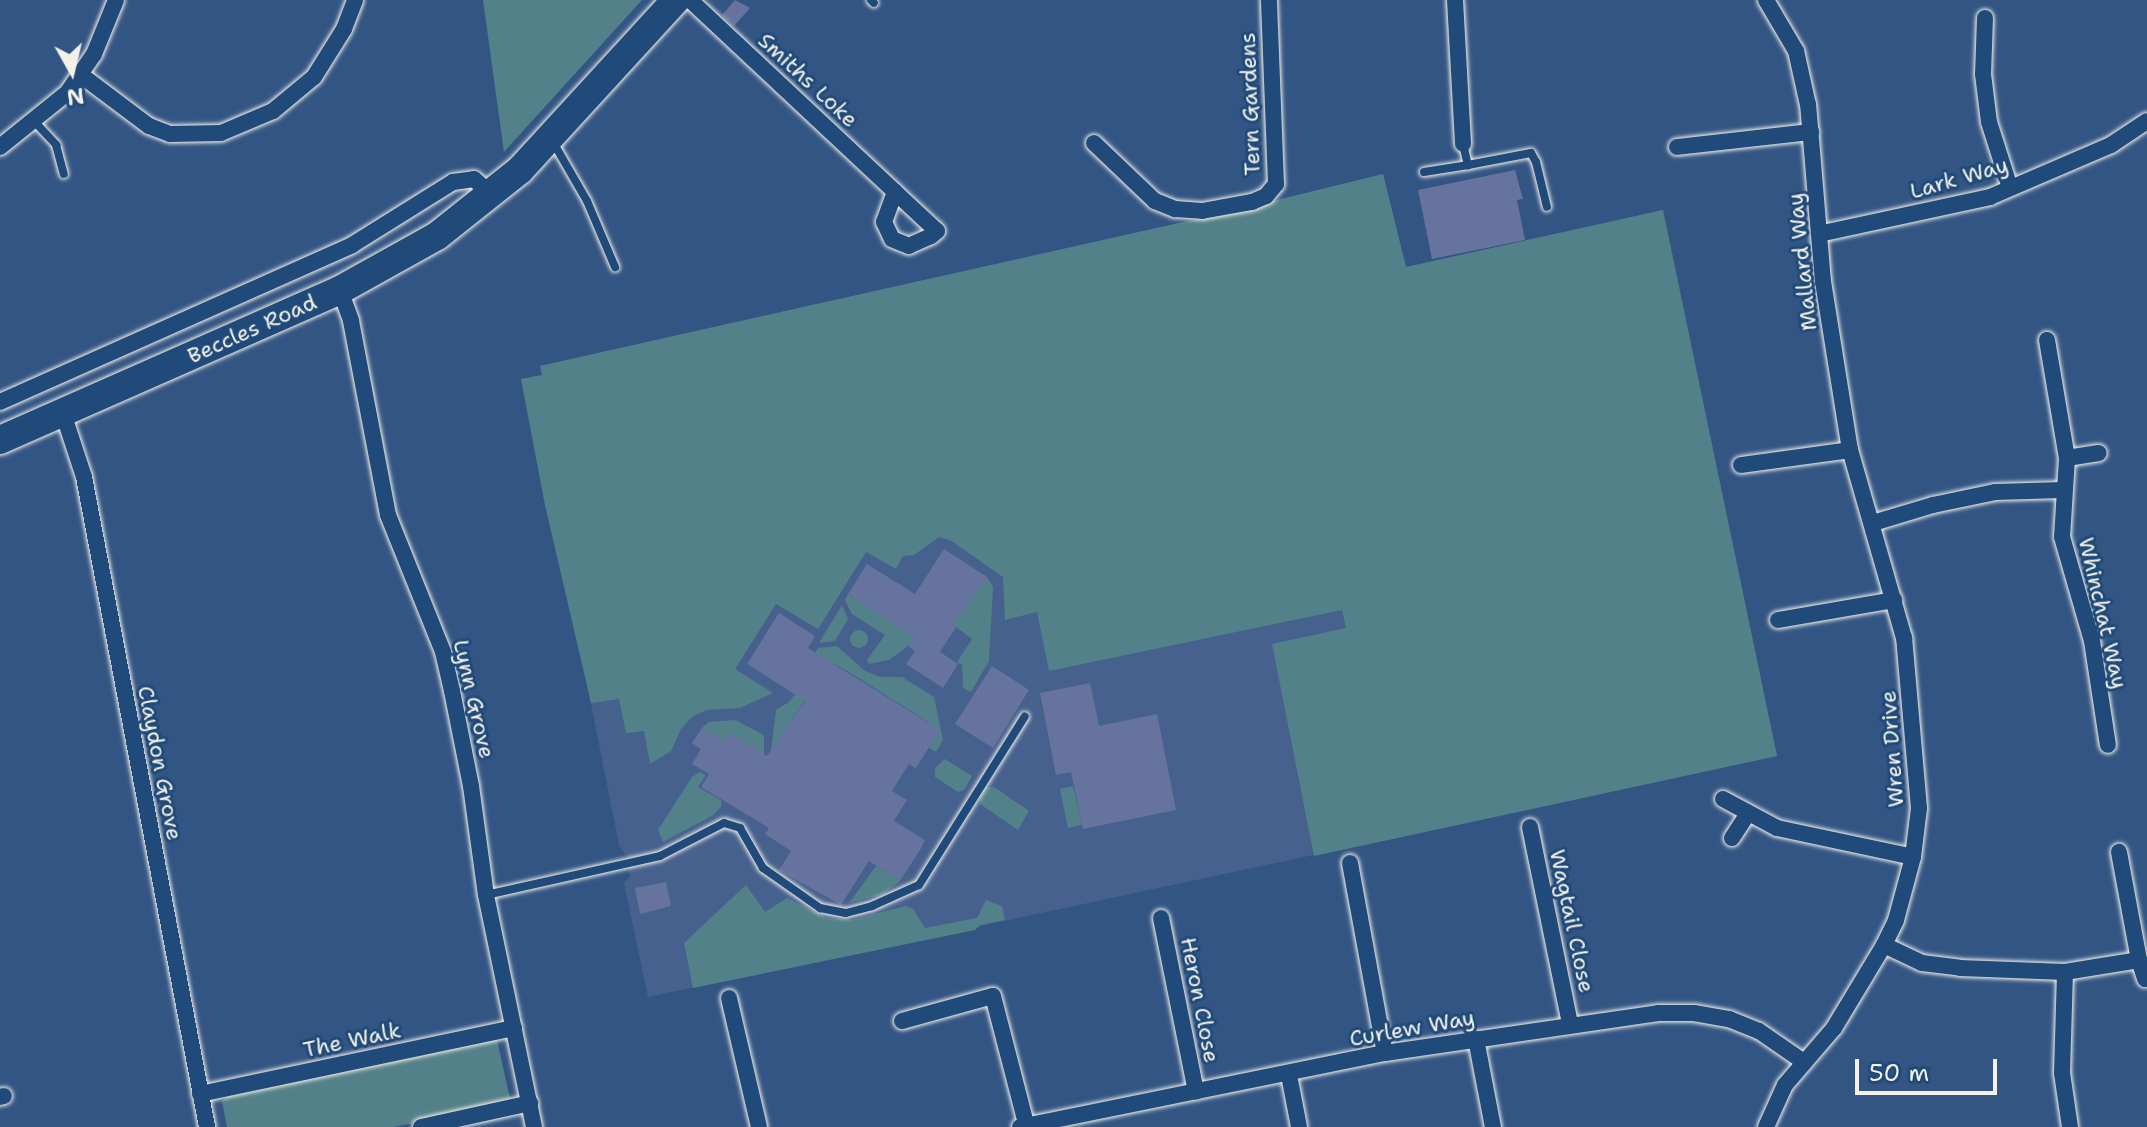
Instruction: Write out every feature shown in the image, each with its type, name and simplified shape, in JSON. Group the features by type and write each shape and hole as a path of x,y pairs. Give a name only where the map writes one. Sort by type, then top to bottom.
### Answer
{"highway":[{"name":"Beccles Road","path":"0,440 62,410 340,290 437,236 492,195 676,0"}],"street":[{"path":"0,147 67,93 94,54 116,0"},
{"path":"81,75 149,126 170,134 221,133 273,111 314,77 344,29 355,0"},
{"name":"Smiths Loke","path":"690,0 895,192"},
{"name":"Tern Gardens","path":"1094,143 1155,201 1175,209 1202,211 1252,202 1266,196 1276,184 1269,0"},
{"path":"1455,0 1463,144"},
{"name":"Mallard Way","path":"1766,0 1796,51 1811,132 1823,282 1850,450 1873,523"},
{"path":"1985,18 1983,74 1989,122 2010,188"},
{"name":"Lark Way","path":"1819,234 1949,208 2010,188 2111,145 2147,121"},
{"path":"1677,147 1811,132"},
{"name":"Beccles Road","path":"0,402 352,245 453,182 474,179 492,195"},
{"name":"Lynn Grove","path":"340,290 351,321 388,515 443,652 471,786 486,895 534,1127"},
{"name":"Whinchat Way","path":"2047,340 2067,458 2062,537 2092,641 2108,745"},
{"name":"Claydon Grove","path":"62,410 84,477 207,1127"},
{"path":"1741,465 1850,450"},
{"path":"2067,458 2099,453"},
{"path":"1873,523 1933,505 1995,492 2063,490"},
{"name":"Wren Drive","path":"1766,1127 1785,1085 1834,1028 1884,945 1896,920 1913,857 1919,808 1916,737 1904,638 1873,523"},
{"path":"1778,620 1894,600"},
{"path":"1723,799 1777,828 1913,857"},
{"path":"1732,838 1748,813"},
{"name":"Wagtail Close","path":"1530,827 1570,1023"},
{"path":"2119,852 2145,979"},
{"path":"1350,863 1385,1053"},
{"name":"Heron Close","path":"1161,918 1196,1091"},
{"path":"1884,945 1922,963 2065,972 2139,960"},
{"path":"2065,972 2062,1073 2070,1127"},
{"path":"902,1021 993,996 1023,1125"},
{"path":"729,998 759,1127"},
{"name":"Curlew Way","path":"1023,1125 1289,1075 1385,1053 1570,1023 1658,1013 1694,1013 1729,1019 1759,1031 1804,1062"},
{"name":"The Walk","path":"200,1094 514,1028"},
{"path":"1476,1039 1493,1127"},
{"path":"1289,1075 1299,1127"},
{"path":"421,1127 530,1103"},
{"path":"1100,1109 1103,1127"}],"lane":[{"path":"34,121 56,145 64,174"},
{"path":"550,137 587,201 615,267"},
{"path":"1463,144 1468,165"},
{"path":"1424,172 1531,153 1547,207"},
{"path":"486,895 660,856 724,823 740,828 761,865 772,876 820,908 846,913 872,906 919,885 1025,716"}],"shaded area":[{"path":"1383,174 1406,267 1663,210 1777,756 648,997 624,883 630,876 627,857 619,845 578,638 545,505 521,379 542,375 540,366 1237,210"}],"green space":[{"path":"483,0 642,0 504,152"},
{"path":"1383,174 1406,267 1663,210 1777,756 1314,856 1272,644 1346,628 1342,610 1049,671 1037,612 1005,620 1003,577 950,540 939,537 914,555 903,556 896,569 866,552 818,629 776,604 735,669 773,693 740,708 706,710 692,717 681,729 671,751 650,764 644,731 626,733 619,699 591,703 545,505 521,379 542,375 540,366 1237,210"},
{"path":"987,577 993,587 989,661 971,692 963,688 962,665 957,662 972,639 952,624"},
{"path":"848,594 914,637 908,646 889,660 869,664 867,660 885,635 852,614 845,600"},
{"path":"842,605 848,619 835,641 819,643"},
{"path":"855,630 863,630 868,639 866,646 855,648 850,643 850,635"},
{"path":"837,646 865,671 880,677 902,677 934,697 943,740 936,752 929,748 936,736 924,728 928,722 831,662 820,678 805,668 818,648"},
{"path":"797,691 807,697 771,751 776,710 789,702"},
{"path":"735,720 764,735 764,758 730,733 724,742 702,728 709,722"},
{"path":"945,759 972,776 964,790 958,792 935,777 935,768"},
{"path":"700,772 706,775 698,787 721,800 721,807 712,816 663,842 658,830 692,777"},
{"path":"1073,786 1082,825 1068,828 1060,789"},
{"path":"985,787 994,787 1029,811 1018,830 980,804 980,793"},
{"path":"876,866 900,881 884,894 849,903"},
{"path":"746,885 765,912 787,898 827,918 852,920 906,906 913,909 925,928 977,918 986,900 1002,906 1005,920 980,925 975,930 693,988 684,943"},
{"path":"497,1040 511,1103 394,1127 227,1127 222,1101 232,1094"}],"building":[{"path":"735,0 750,8 734,26 722,15"},
{"path":"1515,170 1523,199 1517,200 1525,240 1432,259 1418,190"},
{"path":"944,549 987,577 952,624 956,627 940,652 958,664 943,688 906,664 915,651 908,646 914,637 848,594 867,564 915,594"},
{"path":"779,613 815,636 808,648 940,730 916,768 909,764 892,791 907,800 894,821 925,840 920,850 900,881 869,861 841,905 779,870 791,851 765,834 769,828 701,787 709,774 692,764 701,749 692,743 702,728 724,742 730,733 767,756 805,701 747,664"},
{"path":"992,666 1029,690 993,748 955,724"},
{"path":"1090,683 1099,726 1157,714 1176,810 1083,829 1071,772 1056,775 1040,693"},
{"path":"666,882 671,906 640,914 635,888"}]}
